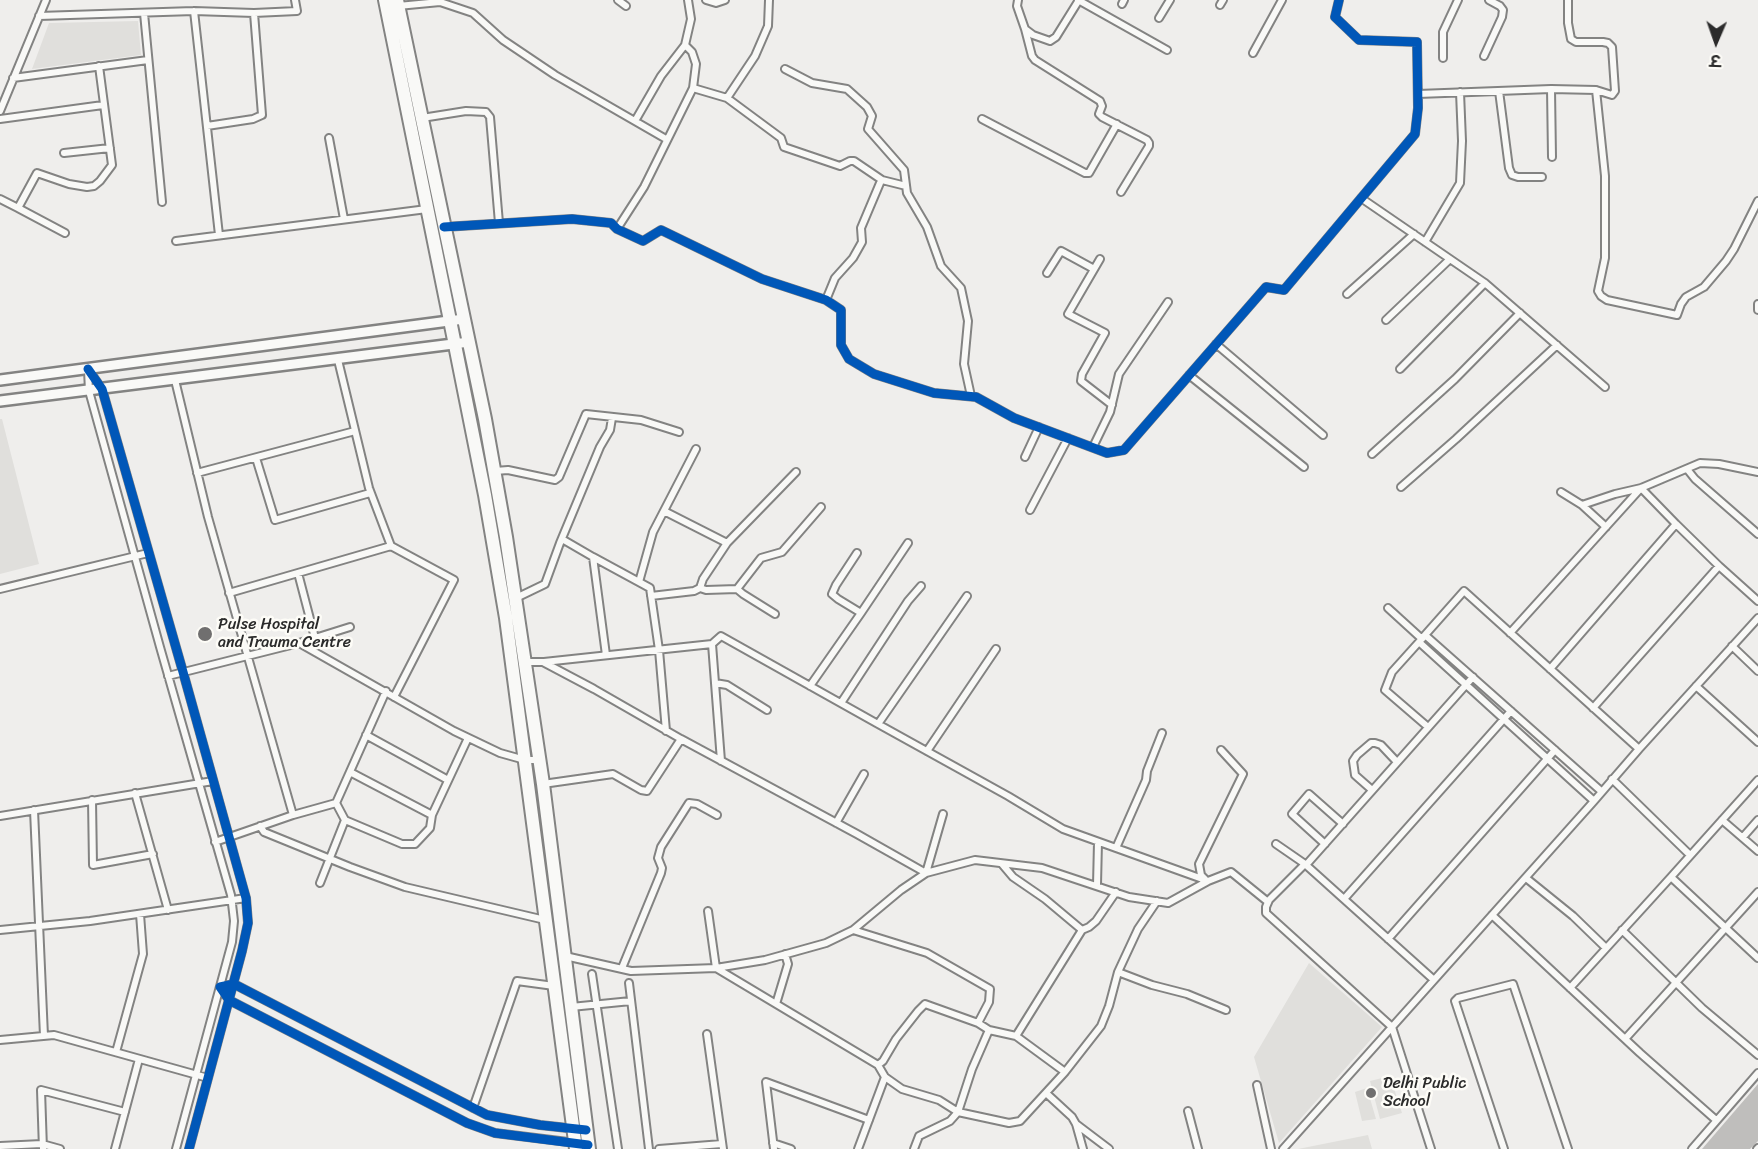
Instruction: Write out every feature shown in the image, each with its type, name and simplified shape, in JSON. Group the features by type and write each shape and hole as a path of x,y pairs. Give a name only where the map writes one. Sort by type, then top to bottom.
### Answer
{"highway":[{"path":"385,0 485,495 506,618 573,1129 582,1147"},
{"path":"398,3 469,342 516,598 543,784 586,1130 582,1147"}],"street":[{"path":"0,111 46,0"},
{"path":"39,16 194,11 254,13 297,11 295,0"},
{"path":"618,0 626,6"},
{"path":"635,121 661,76 685,45 691,19 688,0"},
{"path":"706,0 716,3 725,0"},
{"path":"727,98 755,56 768,26 769,0"},
{"path":"1018,0 1017,6 1035,60 1100,101 1102,106 1099,114 1149,143 1121,192"},
{"path":"1025,29 1033,35 1050,41 1056,37 1078,0 1167,50"},
{"path":"1160,18 1170,0"},
{"path":"1253,53 1282,0"},
{"path":"444,227 572,219 611,223 617,229 643,241 661,230 762,279 826,300 841,310 841,345 849,359 874,374 934,393 976,397 1014,418 1107,453 1124,450 1266,287 1284,290 1415,134 1418,94 1417,42 1359,40 1335,17 1339,0"},
{"path":"1443,58 1443,32 1458,0"},
{"path":"1484,56 1503,10 1489,0"},
{"path":"1418,94 1551,89 1596,90 1612,95 1615,92 1612,47 1603,42 1576,42 1570,39 1568,0"},
{"path":"398,3 440,2 473,14 502,40 555,75 666,139"},
{"path":"194,11 219,235"},
{"path":"144,13 162,202"},
{"path":"207,126 253,119 262,115 254,13"},
{"path":"617,229 644,187 693,88 696,64 692,52 685,45"},
{"path":"13,78 148,60"},
{"path":"18,208 37,173 79,187 94,186 112,165 99,66"},
{"path":"786,69 812,83 847,89 867,107 872,116 868,129 904,170 907,193 927,227 941,266 961,288 968,321 964,364 971,396"},
{"path":"693,88 727,98 782,138 784,147 840,166 854,161 882,180 906,186"},
{"path":"1551,89 1552,158"},
{"path":"1596,90 1605,176 1605,258 1598,291 1601,296 1607,300 1677,315 1686,297 1704,286 1726,261 1758,201"},
{"path":"1425,242 1460,183 1462,141 1460,92"},
{"path":"1499,92 1509,168 1512,175 1542,177"},
{"path":"0,119 103,105"},
{"path":"422,118 465,111 486,112 490,117 499,223"},
{"path":"982,119 1089,173 1117,124"},
{"path":"329,138 344,219"},
{"path":"64,153 110,148"},
{"path":"826,300 835,278 853,258 862,242 861,228 880,183"},
{"path":"1361,198 1485,283 1605,387"},
{"path":"0,199 64,233"},
{"path":"176,241 427,209"},
{"path":"1347,294 1414,234"},
{"path":"1047,273 1061,251 1094,269"},
{"path":"1100,259 1068,314 1105,333 1082,374 1081,381 1112,405"},
{"path":"1386,320 1450,259"},
{"path":"1400,369 1485,283"},
{"path":"1092,447 1110,412 1119,374 1168,302"},
{"path":"1758,304 1758,310"},
{"path":"1372,454 1455,379 1520,313"},
{"path":"0,381 464,319"},
{"path":"0,401 469,342"},
{"path":"1216,344 1323,435"},
{"path":"1401,488 1557,345"},
{"path":"338,360 370,492 391,546 454,580 394,697"},
{"path":"88,369 102,389 246,898 248,923 234,984 189,1149"},
{"path":"88,369 89,391 199,783 231,900 234,921 232,942 176,1149"},
{"path":"1189,375 1304,467"},
{"path":"175,380 208,518 293,815"},
{"path":"494,471 508,470 555,480 559,477 586,414 641,420 679,432"},
{"path":"516,598 545,584 600,447 610,430 612,418"},
{"path":"1024,457 1039,427"},
{"path":"198,473 355,431"},
{"path":"1030,510 1068,438"},
{"path":"639,582 653,532 696,448"},
{"path":"256,458 275,520 370,492"},
{"path":"1582,505 1641,488 1700,463 1719,464 1758,472"},
{"path":"1688,469 1695,479 1758,534"},
{"path":"700,588 703,579 727,543 796,472"},
{"path":"1641,488 1719,566 1758,601"},
{"path":"1510,633 1641,488"},
{"path":"1561,492 1582,505 1606,526"},
{"path":"737,589 761,558 782,552 822,507"},
{"path":"664,511 727,543"},
{"path":"1550,669 1676,524"},
{"path":"562,539 650,588 659,650 666,731"},
{"path":"810,686 908,543"},
{"path":"230,593 391,546"},
{"path":"0,589 148,553"},
{"path":"857,554 832,594 861,614"},
{"path":"593,557 606,655"},
{"path":"1593,708 1719,566"},
{"path":"298,573 315,638"},
{"path":"841,704 921,586"},
{"path":"651,596 694,591 700,588 706,590 737,589 775,614"},
{"path":"1428,727 1385,690 1392,672 1464,591 1639,749"},
{"path":"878,724 967,596"},
{"path":"1388,608 1466,684 1594,801"},
{"path":"1283,1149 1758,618"},
{"path":"168,676 299,643 350,627"},
{"path":"525,663 712,644 721,636 1008,796 1063,830 1208,881"},
{"path":"1422,639 1473,677 1601,791"},
{"path":"299,643 468,738 500,753 525,760 539,760"},
{"path":"712,644 721,761"},
{"path":"1732,646 1758,671"},
{"path":"927,751 996,649"},
{"path":"543,662 594,688 666,731 926,873"},
{"path":"1431,1149 1392,1027 1266,913 1268,902 1325,844 1473,677"},
{"path":"715,682 726,685 767,710"},
{"path":"1696,686 1758,742"},
{"path":"336,803 386,692"},
{"path":"1344,899 1511,711"},
{"path":"1116,848 1146,780 1147,771 1162,733"},
{"path":"366,735 448,780"},
{"path":"336,803 345,820 402,844 415,844 430,828 432,815 468,738"},
{"path":"543,784 613,774 641,790 648,791 681,739"},
{"path":"1372,790 1355,775 1353,761 1357,755 1371,743 1375,743 1381,745 1397,762"},
{"path":"1208,881 1201,875 1199,864 1243,774 1221,750"},
{"path":"1388,939 1556,750"},
{"path":"350,772 432,815"},
{"path":"836,823 864,774"},
{"path":"1612,779 1690,855"},
{"path":"1570,988 1758,780"},
{"path":"0,816 213,781"},
{"path":"135,793 168,910"},
{"path":"1325,844 1292,814 1309,794 1343,824"},
{"path":"92,800 93,865 153,854"},
{"path":"215,842 336,803"},
{"path":"622,968 661,873 662,868 658,858 661,847 689,803 697,804 717,815"},
{"path":"34,810 44,1036"},
{"path":"926,873 944,814"},
{"path":"320,884 345,820"},
{"path":"1722,820 1758,851"},
{"path":"1743,837 1758,820"},
{"path":"260,826 264,832 405,887 545,920"},
{"path":"1097,885 1098,842"},
{"path":"1276,844 1305,865 1434,980"},
{"path":"564,955 631,971 716,968 765,960 826,943 853,930 901,890 926,873 975,860 1042,868 1129,897 1168,903 1208,881 1231,872 1268,902"},
{"path":"1002,863 1012,877 1045,899 1082,930"},
{"path":"1671,877 1758,958"},
{"path":"1526,878 1573,916 1606,948"},
{"path":"1016,1035 1082,930 1095,921 1116,892"},
{"path":"1625,1039 1758,892"},
{"path":"0,930 140,914 246,898"},
{"path":"716,968 878,1065 885,1077 902,1089 939,1100 958,1112 1009,1123 1020,1121 1065,1072 1101,1026 1118,972 1138,928 1157,902"},
{"path":"708,911 716,968"},
{"path":"116,1052 143,954 140,914"},
{"path":"1492,915 1716,1120"},
{"path":"853,930 927,952 990,989 989,1002 978,1023"},
{"path":"1622,930 1702,1008 1758,1055"},
{"path":"776,1004 788,964 785,954"},
{"path":"1118,972 1187,994 1226,1010"},
{"path":"592,974 618,1149"},
{"path":"473,1108 517,981 554,986"},
{"path":"220,987 234,984 487,1115 540,1125 586,1130"},
{"path":"628,984 649,1149"},
{"path":"1504,1149 1455,1001 1458,998 1513,984 1568,1149"},
{"path":"220,987 229,1000 467,1123 495,1133 582,1147"},
{"path":"571,1007 631,1001"},
{"path":"878,1065 925,1004 978,1023 989,1030 1016,1035 1065,1072"},
{"path":"914,1149 919,1136 950,1121 958,1112 972,1069 989,1030"},
{"path":"659,1149 723,1146 707,1034"},
{"path":"0,1040 54,1035 208,1078"},
{"path":"115,1149 139,1059"},
{"path":"1692,1149 1758,1074"},
{"path":"858,1149 885,1077"},
{"path":"791,1149 774,1146 766,1082 869,1120"},
{"path":"1257,1085 1270,1149"},
{"path":"43,1147 40,1090 125,1112"},
{"path":"1046,1093 1072,1117 1083,1149"},
{"path":"1188,1111 1198,1149"},
{"path":"1076,1124 1109,1149"},
{"path":"0,1146 60,1149"}],"shaded area":[{"path":"138,21 141,55 32,69 49,23"},
{"path":"0,419 2,419 39,564 0,574"},
{"path":"1309,963 1382,1027 1279,1143 1254,1057"},
{"path":"1390,1076 1402,1113 1380,1119 1370,1081"},
{"path":"1758,1084 1758,1141 1750,1149 1702,1149"},
{"path":"1367,1088 1376,1119 1362,1121 1355,1092"},
{"path":"1368,1135 1372,1149 1298,1149"}],"cycle path":[{"path":"444,227 572,219 611,223 617,229 643,241 661,230 762,279 826,300 841,310 841,345 849,359 874,374 934,393 976,397 1014,418 1107,453 1124,450 1266,287 1284,290 1415,134 1418,108 1417,42 1359,40 1335,17 1339,0"},
{"path":"88,369 102,389 246,898 248,923 242,951 189,1149"},
{"path":"586,1130 540,1125 487,1115 234,984 220,987 229,1000 467,1123 495,1133 588,1145"}],"place":[{"name":"Pulse Hospital and Trauma Centre","path":"205,634"},
{"name":"Delhi Public School","path":"1371,1093"}]}
